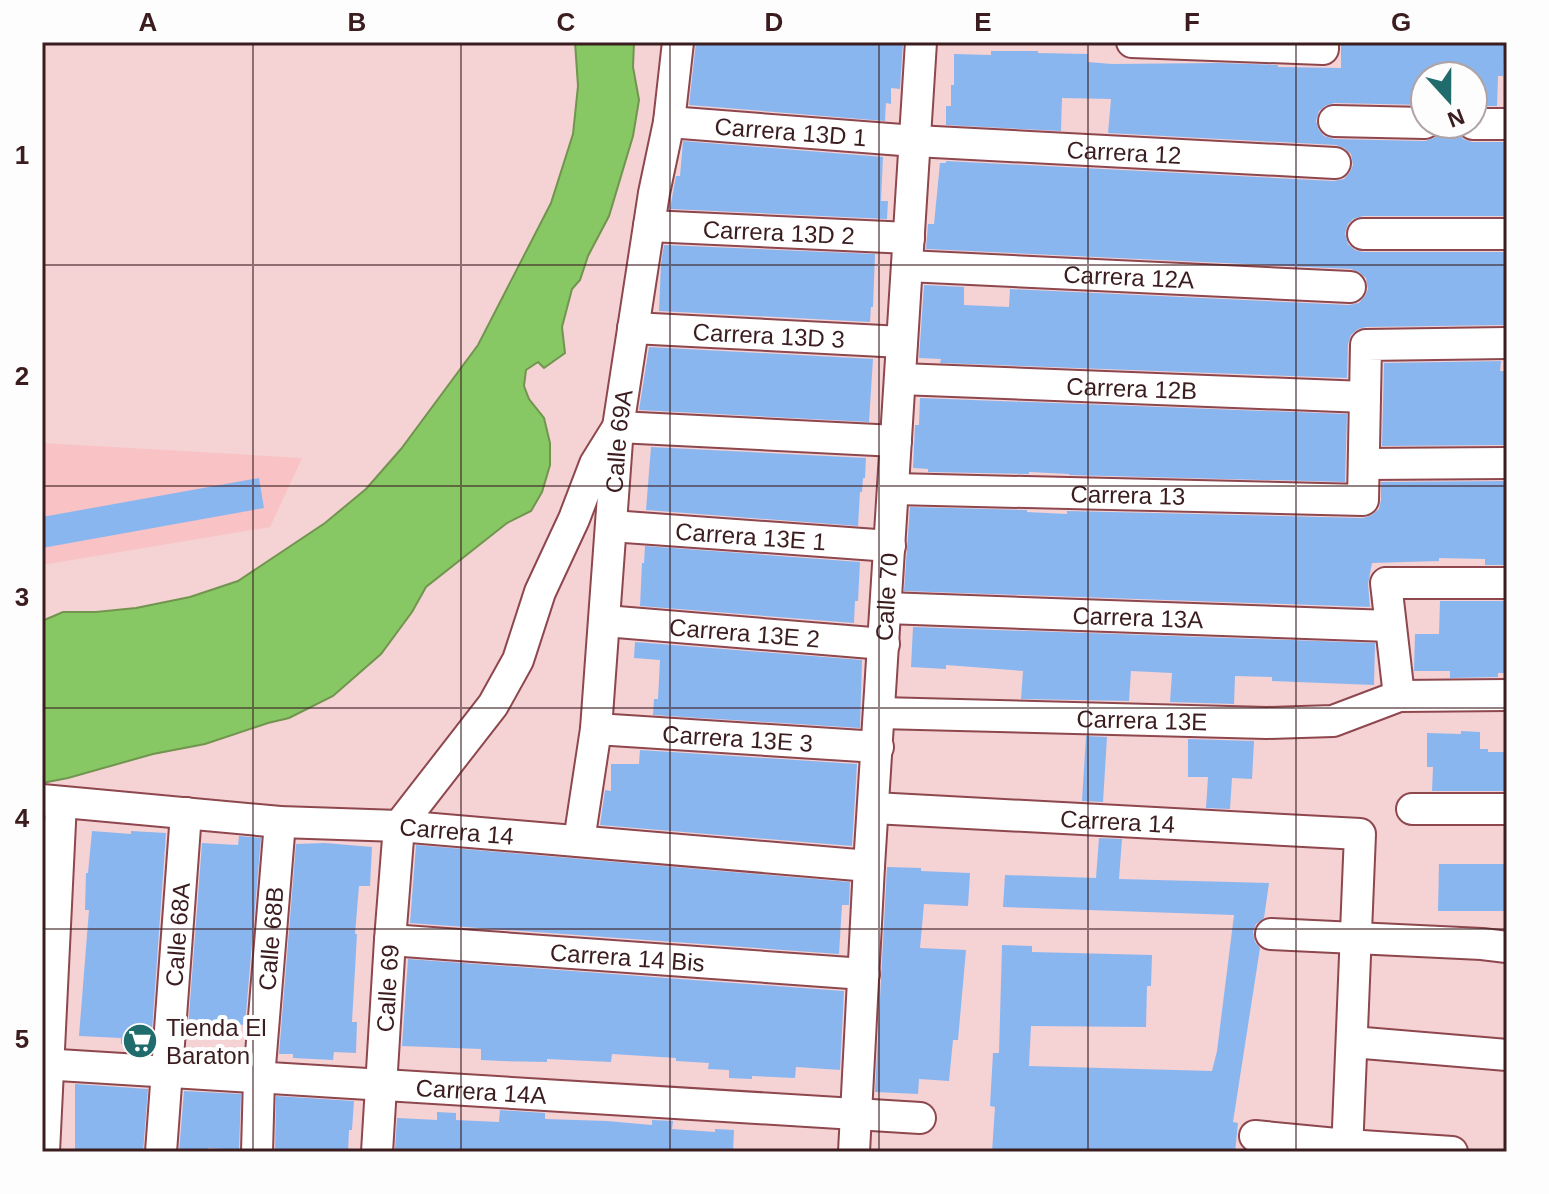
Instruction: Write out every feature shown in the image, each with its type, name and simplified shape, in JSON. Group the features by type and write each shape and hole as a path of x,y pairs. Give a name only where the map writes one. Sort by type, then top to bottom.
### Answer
{"street":[{"name":"Calle 69A","path":"579,841 596,729 618,427 654,193 669,122 678,42"},
{"name":"Calle 70","path":"854,1152 921,42"},
{"path":"1132,42 1323,46"},
{"path":"1334,121 1409,123"},
{"name":"Carrera 13D 1","path":"669,122 915,141"},
{"name":"Carrera 12","path":"915,141 1335,163"},
{"name":"Carrera 13D 2","path":"649,226 908,252"},
{"path":"1363,234 1507,234"},
{"name":"Carrera 12A","path":"908,252 1350,287"},
{"name":"Carrera 13D 3","path":"633,328 902,342"},
{"path":"1507,343 1366,345 1364,464 1507,463"},
{"name":"Carrera 12B","path":"900,379 1365,397"},
{"path":"399,826 493,705 518,660 540,592 574,519 595,464 618,427 896,441"},
{"name":"Carrera 13","path":"894,489 1363,500 1364,464"},
{"name":"Carrera 13E 1","path":"611,526 890,546"},
{"path":"1507,583 1386,583 1399,696 1507,695"},
{"name":"Carrera 13A","path":"886,608 1390,626"},
{"name":"Carrera 13E 2","path":"605,621 884,644"},
{"name":"Carrera 13E","path":"880,713 1267,723 1333,721 1399,696"},
{"name":"Carrera 13E 3","path":"596,729 878,747"},
{"path":"44,1152 52,801"},
{"name":"Carrera 14","path":"52,801 280,822 399,826 869,866"},
{"name":"Carrera 14","path":"874,808 1360,834 1356,939"},
{"path":"1412,809 1507,809"},
{"name":"Calle 68A","path":"161,1152 186,813"},
{"name":"Calle 68B","path":"257,1152 259,1078 280,822"},
{"name":"Calle 69","path":"377,1152 399,826"},
{"path":"1271,934 1507,947"},
{"path":"1347,1149 1356,939"},
{"name":"Carrera 14 Bis","path":"390,940 864,974"},
{"path":"1352,1042 1507,1055"},
{"name":"Carrera 14A","path":"45,1064 920,1118"},
{"path":"1255,1136 1347,1149 1452,1152"}],"shaded area":[{"path":"575,42 634,42 633,67 639,100 633,136 609,216 588,256 580,280 572,289 562,327 565,353 544,368 538,362 526,370 524,386 529,399 544,418 550,443 550,465 542,492 531,511 507,523 426,587 381,654 333,696 289,718 205,744 42,783 42,621 63,612 136,608 190,597 238,581 325,523 366,489 401,449 478,345 551,203 573,134 578,86"},
{"path":"42,443 302,458 270,527 42,565"}],"building":[{"path":"696,42 903,42 900,89 891,88 891,104 886,103 885,121 689,105"},
{"path":"1341,42 1504,42 1503,76 1498,76 1497,106 1489,106 1489,60 1409,60 1409,105 1334,103 1319,111 1316,121 1324,136 1334,139 1507,142 1507,216 1363,216 1353,219 1345,233 1348,244 1363,252 1507,252 1507,325 1358,329 1351,335 1348,344 1347,378 940,363 941,359 919,358 924,285 964,287 964,305 1009,307 1010,289 1349,305 1359,303 1368,289 1366,278 1351,269 926,249 928,224 934,224 940,163 946,161 1334,181 1344,179 1353,165 1351,154 1336,145 1108,133 1111,99 1062,98 1061,131 946,125 946,106 951,106 951,85 954,85 954,54 1038,51 1088,54 1088,62 1112,64 1219,63 1341,68"},
{"path":"683,141 883,157 881,201 888,201 887,219 670,209 676,176 680,176"},
{"path":"664,245 875,254 870,322 659,311"},
{"path":"649,347 873,359 869,422 639,410"},
{"path":"1501,361 1500,371 1507,371 1506,445 1382,446 1384,363"},
{"path":"920,398 1347,414 1345,482 1029,472 928,472 928,469 913,468"},
{"path":"651,447 866,458 858,526 646,510"},
{"path":"259,478 264,508 42,548 42,517"},
{"path":"1506,481 1507,565 1485,565 1485,559 1439,558 1439,561 1372,563 1368,584 1370,607 904,591 910,507 1067,514 1067,511 1363,518 1379,509 1381,482"},
{"path":"645,546 860,562 854,623 640,606"},
{"path":"1440,601 1507,601 1507,673 1498,673 1498,677 1450,678 1450,671 1414,671 1415,634 1439,634"},
{"path":"913,627 1375,643 1374,685 1272,681 1272,677 1235,676 1234,704 1170,702 1172,673 1131,671 1129,701 1021,699 1023,671 946,665 946,669 911,667"},
{"path":"635,642 862,660 860,728 653,715 654,699 658,699 660,660 634,658"},
{"path":"1461,731 1480,732 1480,749 1507,752 1507,791 1432,791 1433,767 1427,767 1427,733 1461,734"},
{"path":"1086,736 1107,737 1103,802 1082,801"},
{"path":"1188,739 1254,741 1252,779 1232,778 1230,809 1206,808 1208,777 1188,777"},
{"path":"640,750 857,764 852,846 600,825 605,790 611,791 611,764 639,764"},
{"path":"92,831 166,833 151,1045 121,1044 121,1038 79,1036 89,910 85,910 86,873"},
{"path":"239,836 261,838 245,1025 195,1022 195,1029 188,1029 202,843 238,845"},
{"path":"1099,838 1122,839 1119,879 1269,883 1264,918 1256,924 1253,932 1260,948 1233,1122 1238,1123 1235,1152 992,1152 995,1107 990,1106 993,1053 999,1053 1002,945 1032,946 1032,952 1152,955 1151,986 1147,986 1146,1027 1031,1026 1029,1066 1212,1071 1234,915 1003,907 1005,875 1096,878"},
{"path":"296,844 372,847 370,886 359,886 355,934 352,1022 357,1022 356,1053 334,1052 333,1060 293,1058 293,1054 279,1054"},
{"path":"416,845 850,882 849,905 842,905 839,954 410,923"},
{"path":"1439,864 1507,864 1507,911 1438,911"},
{"path":"887,867 970,873 968,906 924,904 920,948 966,950 958,1040 953,1040 949,1081 919,1079 918,1094 875,1092"},
{"path":"408,959 844,991 840,1070 796,1067 795,1078 729,1078 729,1070 708,1069 709,1063 676,1061 676,1058 612,1054 611,1062 547,1059 547,1062 502,1061 481,1060 481,1049 402,1046"},
{"path":"75,1084 148,1089 143,1152 75,1152"},
{"path":"184,1091 241,1094 239,1150 208,1148 208,1152 179,1152"},
{"path":"276,1096 354,1101 348,1152 275,1152"},
{"path":"500,1110 545,1113 545,1119 652,1125 652,1120 673,1121 672,1129 734,1130 733,1152 441,1152 395,1149 397,1118 437,1120 437,1112 456,1113 456,1120 499,1122"}],"place":[{"name":"Tienda El Baraton","path":"140,1041"}]}
